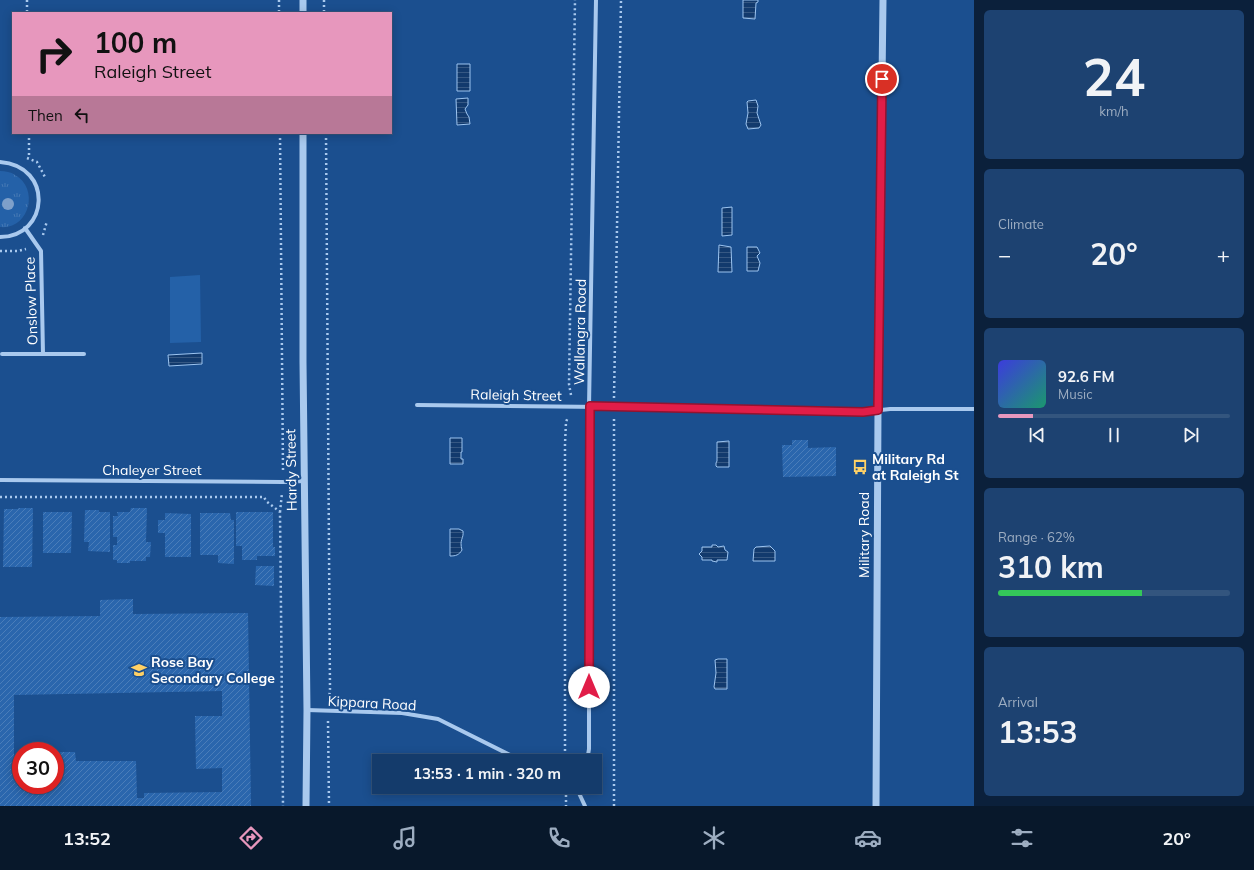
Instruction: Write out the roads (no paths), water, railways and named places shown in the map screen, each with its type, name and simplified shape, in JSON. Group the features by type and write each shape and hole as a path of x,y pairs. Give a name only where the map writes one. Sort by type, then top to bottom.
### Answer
{"street":[{"path":"303,0 303,12"},
{"name":"Wallangra Road","path":"588,754 589,741 590,406 596,0"},
{"name":"Military Road","path":"876,806 878,410 883,0"},
{"name":"Hardy Street","path":"303,134 304,481 307,710 306,806"},
{"path":"0,162 19,166 30,175 37,186 38,192 38,206 34,218 25,228 16,234 5,237 0,236"},
{"name":"Onslow Place","path":"25,228 41,251 43,354"},
{"name":"Onslow Place","path":"2,354 84,354"},
{"name":"Raleigh Street","path":"417,405 590,406 863,412 878,410 974,409"},
{"name":"Chaleyer Street","path":"0,480 304,481"},
{"name":"Kippara Road","path":"307,710 402,713 438,719 508,754"},
{"path":"580,794 585,806"}],"place":[{"name":"Military Rd at Raleigh St","path":"860,467"},
{"name":"Rose Bay Secondary College","path":"139,670"}]}
